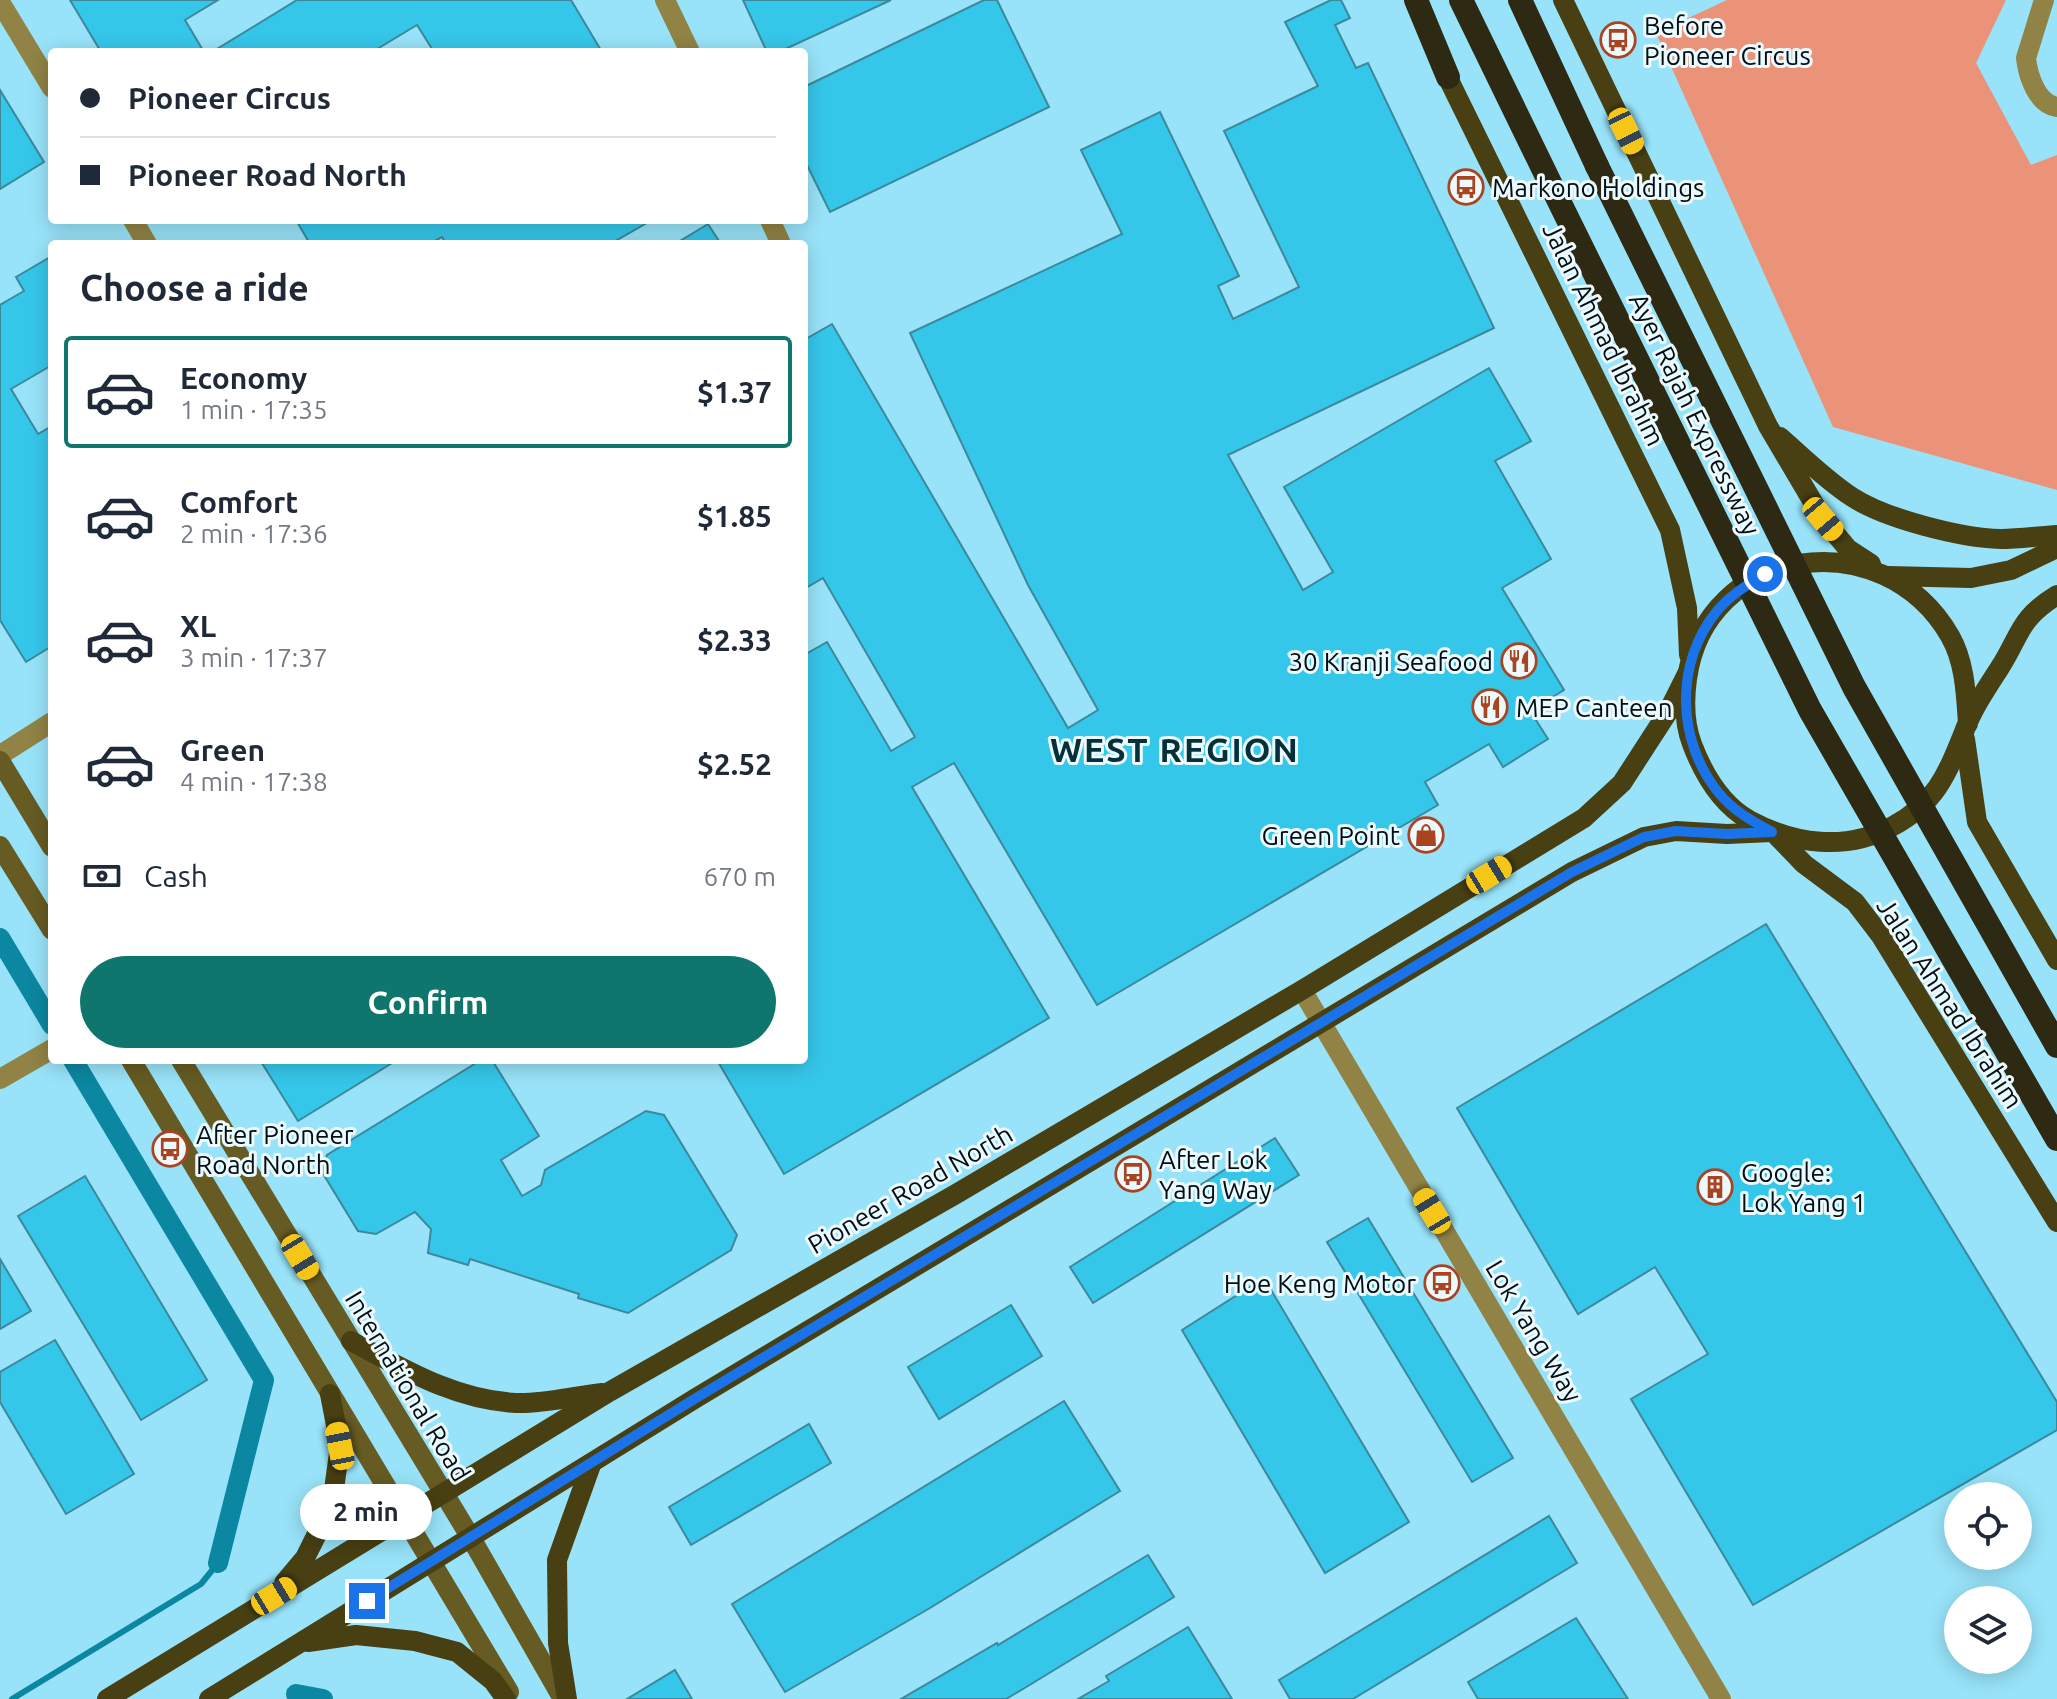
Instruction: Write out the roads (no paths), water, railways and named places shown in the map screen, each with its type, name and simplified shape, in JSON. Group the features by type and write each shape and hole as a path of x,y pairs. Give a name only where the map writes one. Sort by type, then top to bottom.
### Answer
{"highway":[{"path":"1416,0 1448,77"},
{"name":"Ayer Rajah Expressway","path":"1461,0 1810,710 2057,1139"},
{"name":"Ayer Rajah Expressway","path":"1520,0 1597,166 1854,687 2057,1046"}],"main road":[{"name":"Jalan Ahmad Ibrahim","path":"1404,0 1448,77 1670,530 1687,608 1689,668"},
{"path":"1563,0 1768,426 1823,519 1848,549 1911,590 1934,612 1951,638 1962,669 1970,788 1977,822 2057,960"},
{"path":"1768,426 1854,499 1898,517 1953,533 2000,539 2057,535"},
{"path":"2057,548 2011,570 1971,578 1886,575 1855,564 1824,560 1794,564 1765,574 1739,590 1717,612 1700,637 1689,668 1685,700 1688,734 1700,765 1719,793 1744,817 1773,832 1803,841 1834,843 1864,838 1892,827 1917,809 1938,787 2017,633 2033,612 2057,595"},
{"name":"Pioneer Road North","path":"107,1699 609,1392 956,1194 1302,990 1584,818 1622,783 1668,712 1689,668"},
{"path":"0,761 48,840"},
{"path":"209,1699 696,1398 1572,872 1644,837 1676,831 1727,834 1773,832"},
{"name":"Jalan Ahmad Ibrahim","path":"1773,832 1804,864 1855,902 1881,936 2057,1222"},
{"path":"0,846 48,924"},
{"path":"133,1064 513,1699"},
{"name":"International Road","path":"183,1064 565,1699"},
{"path":"351,1341 434,1385 476,1398 519,1403 609,1392"},
{"path":"274,1596 305,1558 332,1504 340,1446 330,1394"},
{"path":"565,1699 558,1643 557,1560 591,1465"},
{"path":"298,1643 356,1635 415,1641 443,1648 457,1652 493,1681 506,1699"}],"street":[{"path":"665,0 688,48"},
{"path":"2044,0 2026,58 2038,95 2049,105 2057,107"},
{"path":"0,2 48,81"},
{"path":"0,755 48,725"},
{"name":"Lok Yang Way","path":"1302,990 1721,1699"},
{"path":"0,1079 48,1051"}],"waterway":[{"path":"0,938 48,1018"},
{"path":"75,1064 264,1380 218,1563"},
{"path":"12,1699 201,1584 218,1563"},
{"path":"296,1694 323,1699"}],"place":[{"name":"Before Pioneer Circus","path":"1618,40"},
{"name":"Markono Holdings","path":"1466,187"},
{"name":"30 Kranji Seafood","path":"1519,661"},
{"name":"MEP Canteen","path":"1490,707"},
{"name":"Green Point","path":"1426,835"},
{"name":"After Pioneer Road North","path":"170,1149"},
{"name":"After Lok Yang Way","path":"1133,1174"},
{"name":"Google: Lok Yang 1","path":"1715,1187"},
{"name":"Hoe Keng Motor","path":"1442,1283"}],"district":[{"name":"WEST REGION","path":"1175,749"}]}
